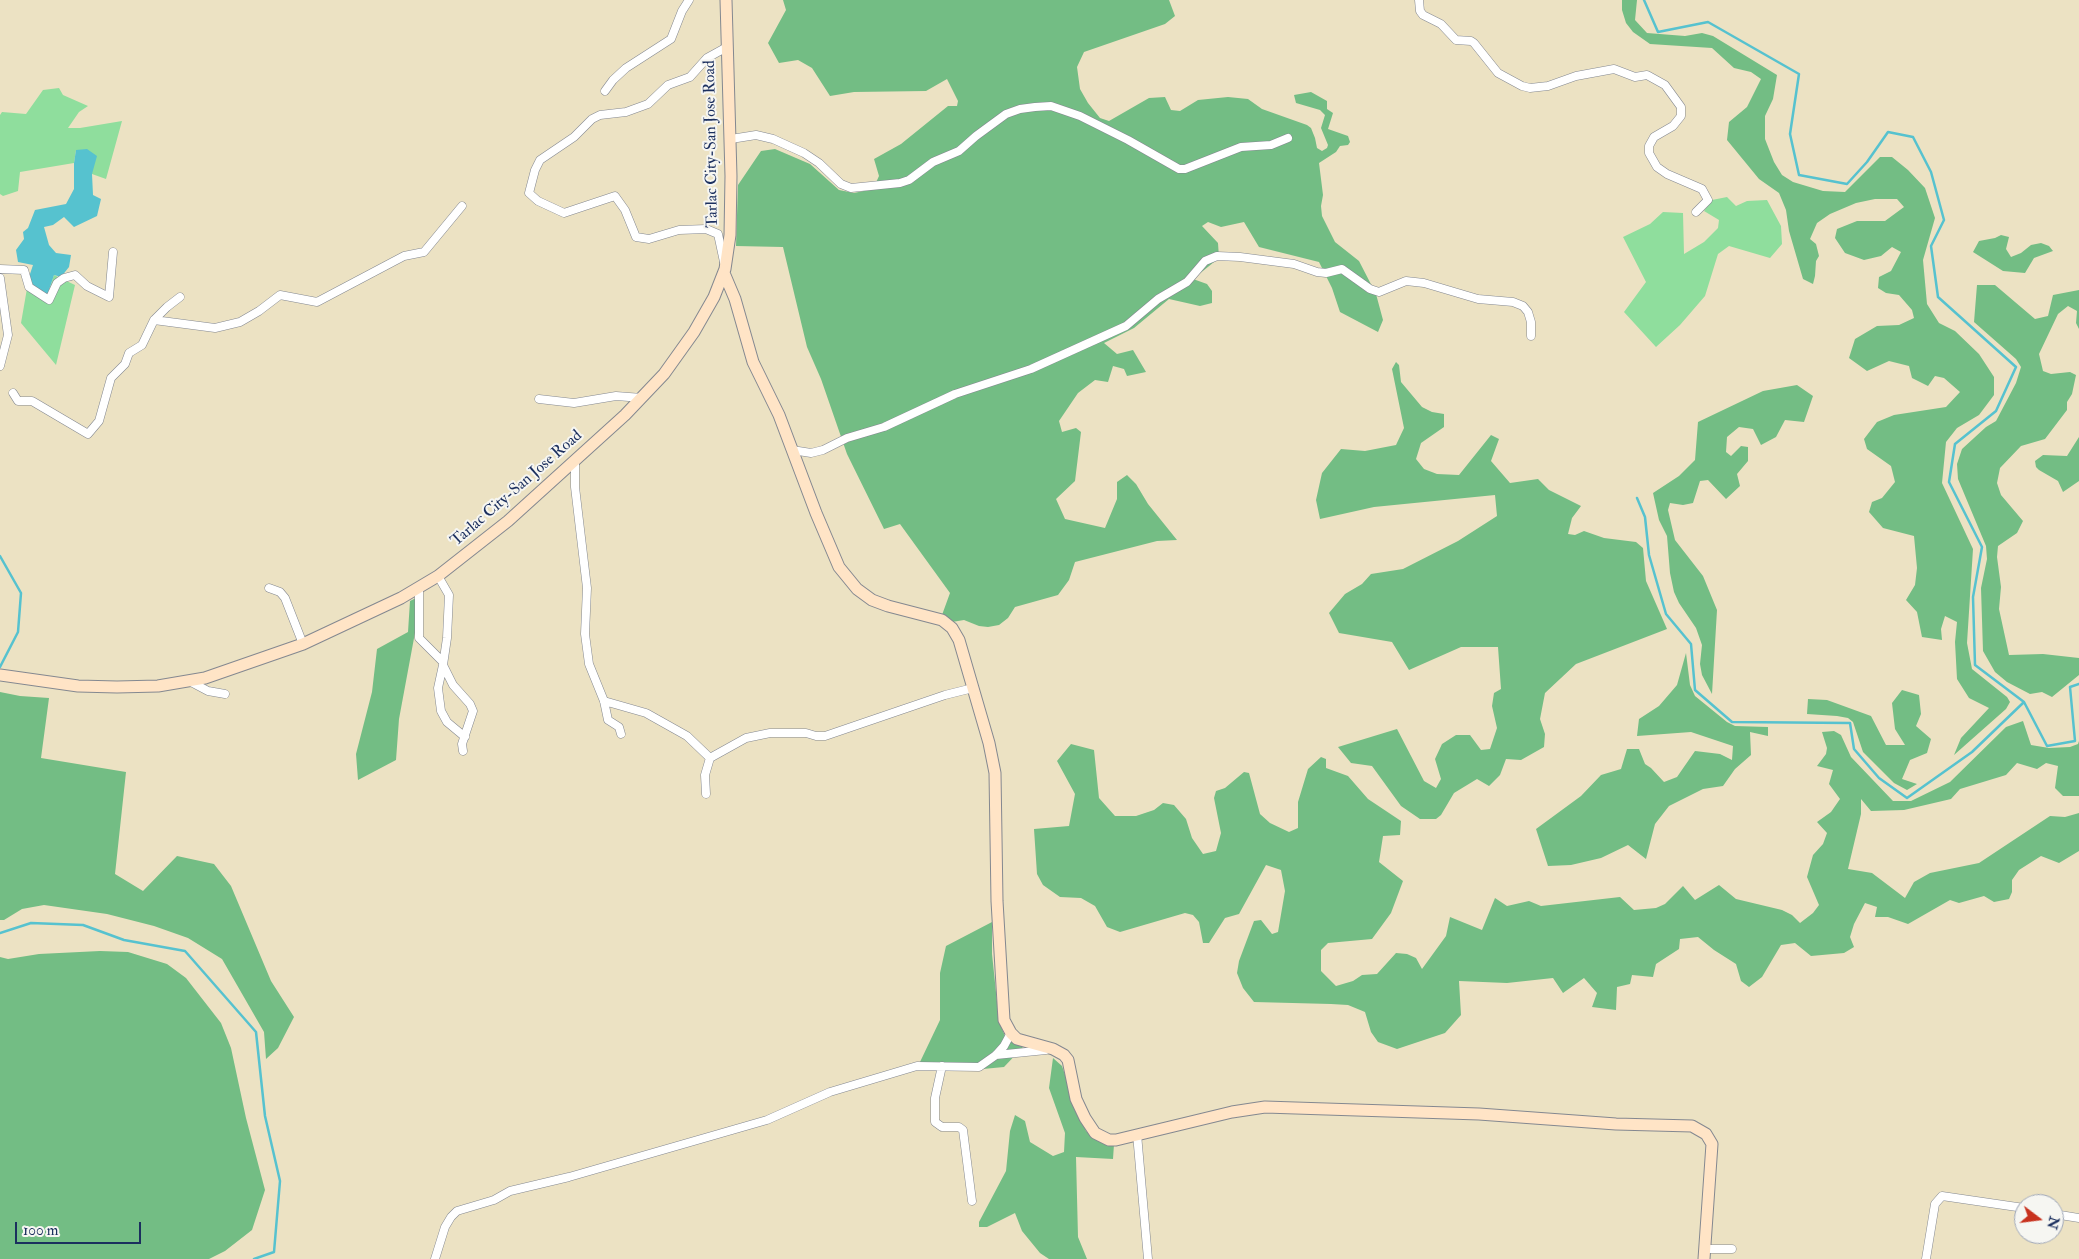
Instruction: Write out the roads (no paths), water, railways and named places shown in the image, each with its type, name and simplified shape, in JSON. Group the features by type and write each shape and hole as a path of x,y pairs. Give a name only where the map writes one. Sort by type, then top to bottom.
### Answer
{"street":[{"path":"605,91 613,80 626,68 671,39 682,11 689,0"},
{"name":"Tarlac City-San Jose Road","path":"0,676 100,687 158,686 191,682 258,661 303,644 419,589 438,576 508,521 642,398 664,374 694,332 714,297 724,271 730,227 730,139 726,0"},
{"path":"1418,0 1420,11 1423,15 1441,24 1456,40 1474,43 1498,73 1522,86 1530,88 1548,86 1576,76 1614,70 1634,77 1647,75 1665,85 1680,107 1681,116 1673,126 1654,137 1649,146 1649,153 1657,167 1667,174 1702,189 1708,200 1696,212"},
{"path":"727,47 706,58 690,78 668,86 648,104 626,112 600,115 592,119 574,137 540,160 535,170 529,193 538,201 564,213 615,196 636,236 649,239 679,230 706,229 718,234 724,271 735,298 752,362 776,407 830,550 844,575 857,590 872,600 888,606 936,617 947,623 959,640 989,743 995,773 997,901 1004,1020 1011,1034 1023,1041 1060,1052 1068,1060 1076,1099 1085,1118 1094,1133 1109,1140 1116,1140 1232,1112 1265,1107 1478,1114 1616,1124 1692,1126 1706,1134 1712,1144 1704,1254 1732,1249"},
{"path":"730,139 756,135 773,138 804,153 819,163 842,184 851,188 900,183 909,180 933,162 959,151 1006,114 1020,109 1035,107 1051,106 1071,112 1128,140 1179,169 1241,147 1271,145 1288,138"},
{"path":"154,320 215,328 240,322 280,295 317,302 404,256 424,252 462,206"},
{"path":"0,269 24,270 29,287 49,300 57,283 64,278 75,275 87,286 109,296 113,252"},
{"path":"792,450 811,453 823,450 847,438 884,427 955,394 1031,369 1117,330 1131,323 1158,300 1180,288 1199,266 1217,256 1294,264 1326,273 1342,269 1370,289 1379,292 1406,281 1424,283 1478,299 1512,302 1523,306 1528,312 1532,322 1530,336"},
{"path":"0,278 8,335 0,366"},
{"path":"13,393 18,401 32,401 88,434 99,421 111,378 125,364 129,353 142,345 154,320 167,307 180,298"},
{"path":"539,399 574,403 616,396 642,398"},
{"path":"575,460 575,487 587,588 585,634 589,664 604,701 608,720 619,727 621,734"},
{"path":"438,576 449,595 447,638 438,688 441,711 447,722 464,737"},
{"path":"269,588 280,592 285,598 303,644"},
{"path":"419,589 420,638 443,664 453,685 470,704 473,711 464,737 463,751"},
{"path":"191,682 208,692 226,694"},
{"path":"706,794 705,775 710,758 746,738 770,733 806,733 825,736 945,695 973,688"},
{"path":"604,701 646,713 688,736 710,758"},
{"path":"434,1259 445,1227 457,1211 494,1200 510,1191 569,1177 767,1120 830,1092 917,1066 979,1067 996,1055 1011,1034"},
{"path":"996,1055 1053,1049"},
{"path":"942,1066 935,1098 935,1122 942,1127 959,1127 963,1130 972,1201"},
{"path":"1137,1134 1148,1259"},
{"path":"1926,1259 1935,1204 1942,1196 2014,1207"},
{"path":"2064,1216 2079,1218"}],"water":[{"path":"87,149 97,156 92,174 93,195 101,199 97,216 74,227 64,217 53,225 44,227 49,245 56,253 71,255 69,267 61,277 54,275 47,296 36,290 29,277 33,265 18,262 16,250 24,239 23,232 28,228 35,210 66,204 74,189 76,150"}],"waterway":[{"path":"1644,0 1658,32 1708,22 1799,74 1790,134 1799,175 1847,184 1867,162 1888,132 1913,137 1931,172 1944,220 1931,246 1938,297 2016,367 1996,411 1955,444 1949,482 1982,547 1973,597 1975,665 2024,702 2047,746 2075,741 2070,687 2079,684"},
{"path":"1637,498 1645,517 1649,555 1666,614 1691,644 1695,690 1732,722 1850,723 1854,749 1879,778 1907,798 1972,752 2024,702"},
{"path":"0,556 21,593 18,632 0,667"},
{"path":"0,933 31,923 83,925 124,940 185,951 256,1032 265,1116 280,1181 274,1252 254,1259"}]}
